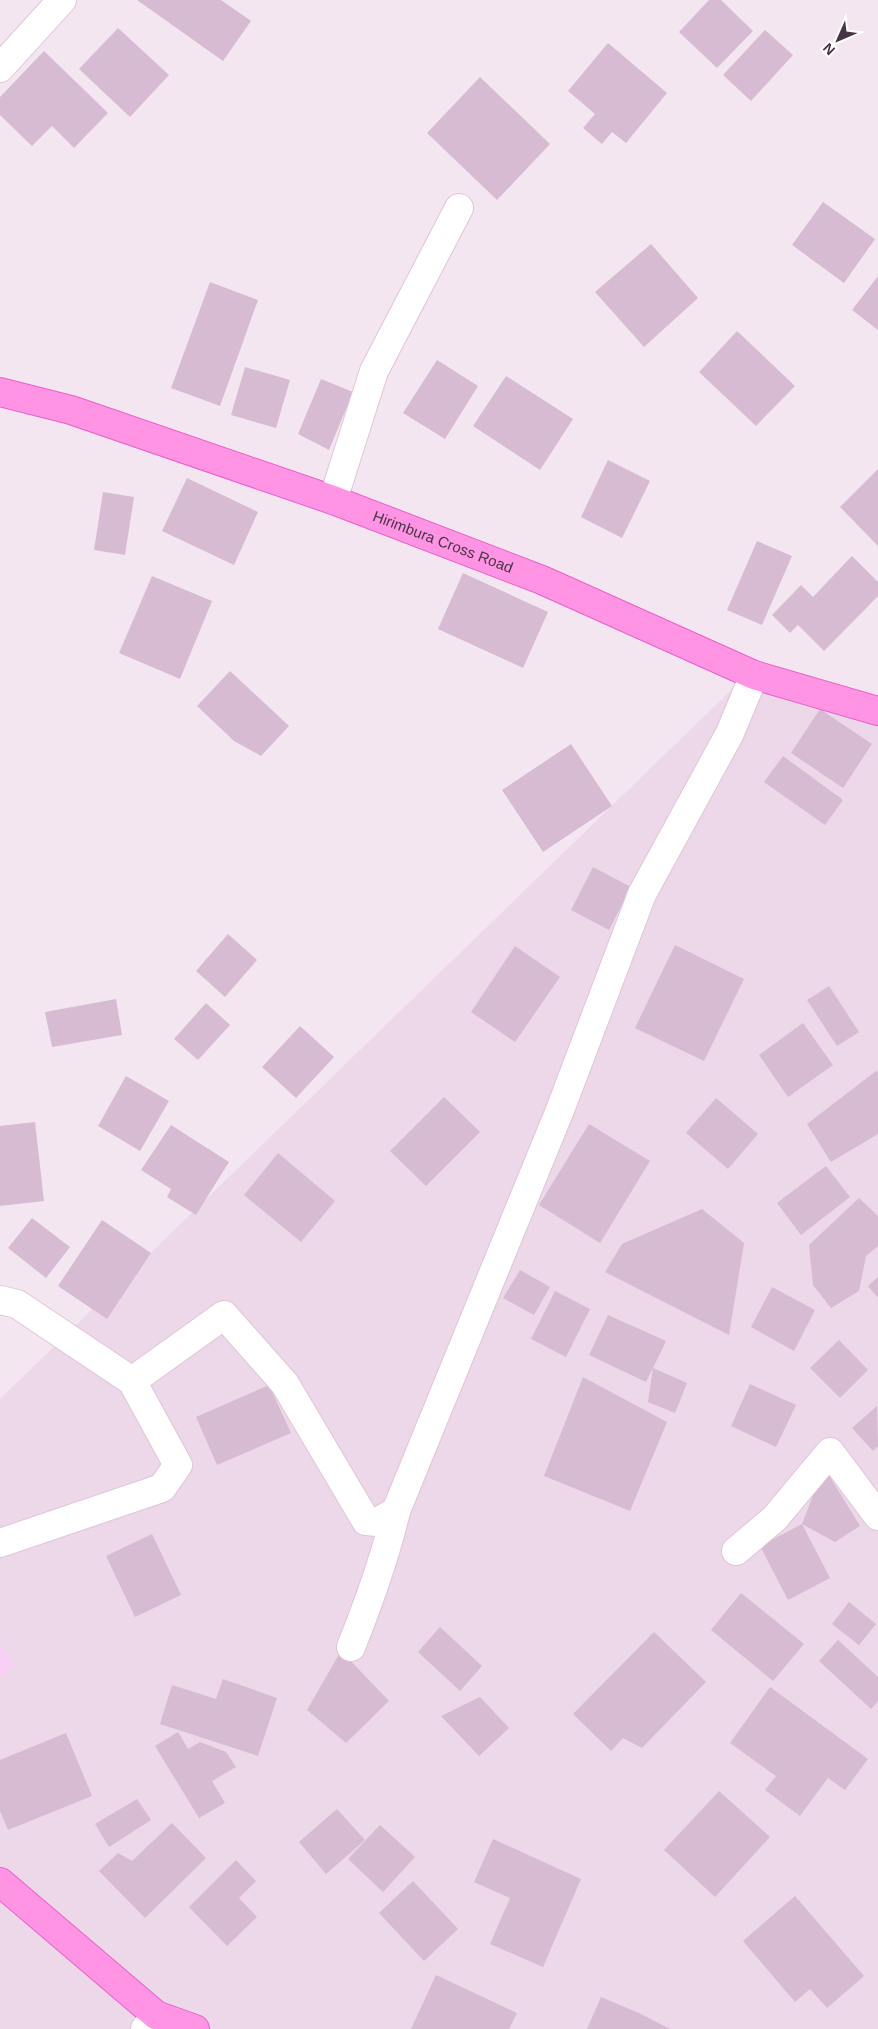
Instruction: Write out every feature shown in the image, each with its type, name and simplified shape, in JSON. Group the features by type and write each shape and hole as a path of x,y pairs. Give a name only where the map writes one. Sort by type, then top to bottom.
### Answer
{"main road":[{"name":"Hirimbura Cross Road","path":"0,392 71,410 333,500 542,580 754,675 878,711"},
{"path":"0,1882 151,2022 195,2029"}],"street":[{"path":"0,68 62,0"},
{"path":"333,500 374,371 460,208"},
{"path":"351,1647 374,1591 388,1546 396,1511 560,1110 642,894 730,733 754,675"},
{"path":"0,1300 17,1304 132,1381 178,1465 162,1488 0,1543"},
{"path":"132,1381 224,1315 285,1384 366,1521 377,1522 396,1511"},
{"path":"736,1551 775,1518 830,1452 878,1516"}],"shaded area":[{"path":"755,667 878,697 878,2029 0,2029 0,1399"},
{"path":"0,1644 16,1665 0,1678"}],"building":[{"path":"137,0 221,0 251,21 223,61"},
{"path":"709,0 721,0 753,31 717,68 679,32"},
{"path":"118,28 169,75 130,117 79,69"},
{"path":"765,30 793,55 751,101 723,75"},
{"path":"608,43 667,93 626,143 612,132 602,144 583,128 595,114 568,91"},
{"path":"44,51 108,113 74,148 52,126 32,146 0,115 0,97"},
{"path":"480,77 550,144 497,200 427,133"},
{"path":"823,202 875,239 844,283 792,245"},
{"path":"651,244 698,298 644,347 595,292"},
{"path":"878,276 878,330 852,310"},
{"path":"210,282 258,300 220,406 171,388"},
{"path":"737,331 795,386 756,426 699,372"},
{"path":"437,360 478,386 445,439 403,413"},
{"path":"245,367 290,380 276,428 231,415"},
{"path":"506,376 573,419 540,470 473,426"},
{"path":"321,379 353,392 329,450 298,434"},
{"path":"608,460 650,481 622,538 581,517"},
{"path":"878,469 878,546 840,507"},
{"path":"187,478 258,512 234,565 162,531"},
{"path":"103,492 134,497 125,555 94,550"},
{"path":"757,541 792,556 762,625 727,610"},
{"path":"852,556 878,582 878,596 824,651 798,625 790,633 772,615 801,585 813,597"},
{"path":"463,573 548,612 523,668 438,629"},
{"path":"152,576 212,601 180,679 119,653"},
{"path":"230,671 289,726 261,756 234,741 197,706"},
{"path":"820,709 872,744 843,788 791,753"},
{"path":"571,744 612,806 543,852 502,790"},
{"path":"783,756 843,800 825,825 764,782"},
{"path":"593,867 631,887 609,930 571,910"},
{"path":"228,934 257,960 225,997 196,971"},
{"path":"675,945 744,979 704,1061 635,1028"},
{"path":"515,946 560,977 515,1042 471,1012"},
{"path":"829,986 859,1032 837,1046 807,1000"},
{"path":"116,999 122,1035 52,1047 45,1012"},
{"path":"206,1003 230,1025 198,1060 174,1039"},
{"path":"803,1023 833,1065 788,1097 759,1055"},
{"path":"300,1026 334,1057 296,1098 262,1067"},
{"path":"876,1071 878,1072 878,1134 831,1162 807,1124"},
{"path":"126,1076 169,1101 140,1151 98,1126"},
{"path":"444,1097 480,1132 426,1186 390,1151"},
{"path":"716,1098 758,1134 728,1169 686,1133"},
{"path":"35,1122 44,1201 0,1206 0,1126"},
{"path":"589,1124 650,1161 600,1243 539,1205"},
{"path":"171,1125 229,1162 196,1215 167,1197 171,1189 141,1170"},
{"path":"278,1153 335,1201 301,1242 244,1195"},
{"path":"826,1166 850,1197 801,1235 777,1203"},
{"path":"859,1198 878,1216 878,1246 866,1256 859,1291 831,1308 813,1285 809,1245"},
{"path":"702,1209 744,1243 729,1335 605,1272 622,1244"},
{"path":"32,1218 70,1247 46,1278 8,1248"},
{"path":"102,1220 151,1253 107,1319 58,1286"},
{"path":"520,1270 550,1287 534,1315 503,1298"},
{"path":"878,1277 878,1298 868,1286"},
{"path":"772,1287 815,1310 794,1351 751,1327"},
{"path":"555,1291 590,1309 566,1357 531,1339"},
{"path":"608,1315 666,1341 646,1382 589,1355"},
{"path":"839,1340 868,1370 840,1398 810,1368"},
{"path":"653,1368 687,1383 675,1413 648,1402"},
{"path":"583,1377 667,1422 630,1511 544,1476"},
{"path":"750,1384 796,1405 776,1447 731,1426"},
{"path":"269,1385 291,1433 217,1465 196,1417"},
{"path":"877,1406 878,1446 873,1451 852,1428"},
{"path":"824,1467 860,1526 835,1542 802,1524"},
{"path":"802,1524 830,1578 788,1600 760,1546"},
{"path":"152,1534 181,1595 135,1617 106,1556"},
{"path":"741,1593 804,1644 773,1681 711,1630"},
{"path":"849,1602 876,1624 859,1645 832,1624"},
{"path":"440,1627 482,1666 460,1691 418,1652"},
{"path":"654,1632 706,1682 642,1748 623,1738 611,1751 573,1714"},
{"path":"838,1640 878,1677 878,1701 871,1709 819,1661"},
{"path":"341,1651 389,1701 346,1743 307,1710"},
{"path":"223,1679 277,1698 258,1756 160,1724 172,1685 216,1699"},
{"path":"770,1687 868,1759 845,1790 828,1778 800,1816 765,1790 776,1776 730,1743"},
{"path":"480,1697 509,1728 479,1756 441,1716"},
{"path":"178,1732 188,1749 200,1742 226,1752 236,1767 212,1781 225,1803 199,1818 155,1746"},
{"path":"66,1733 92,1796 8,1830 0,1811 0,1760"},
{"path":"719,1791 770,1837 715,1897 664,1850"},
{"path":"137,1799 151,1820 109,1847 95,1824"},
{"path":"337,1809 365,1840 326,1874 299,1842"},
{"path":"172,1823 206,1858 145,1918 99,1871 118,1853 132,1861"},
{"path":"380,1825 415,1857 383,1892 348,1859"},
{"path":"493,1839 581,1879 543,1967 490,1944 510,1898 474,1882"},
{"path":"236,1860 256,1881 239,1898 257,1917 227,1946 189,1907"},
{"path":"413,1881 458,1929 424,1961 379,1913"},
{"path":"795,1896 864,1976 827,2008 810,1989 795,2002 743,1941"},
{"path":"436,1975 517,2013 509,2029 411,2029"},
{"path":"601,1997 639,2013 670,2029 587,2029"}]}
